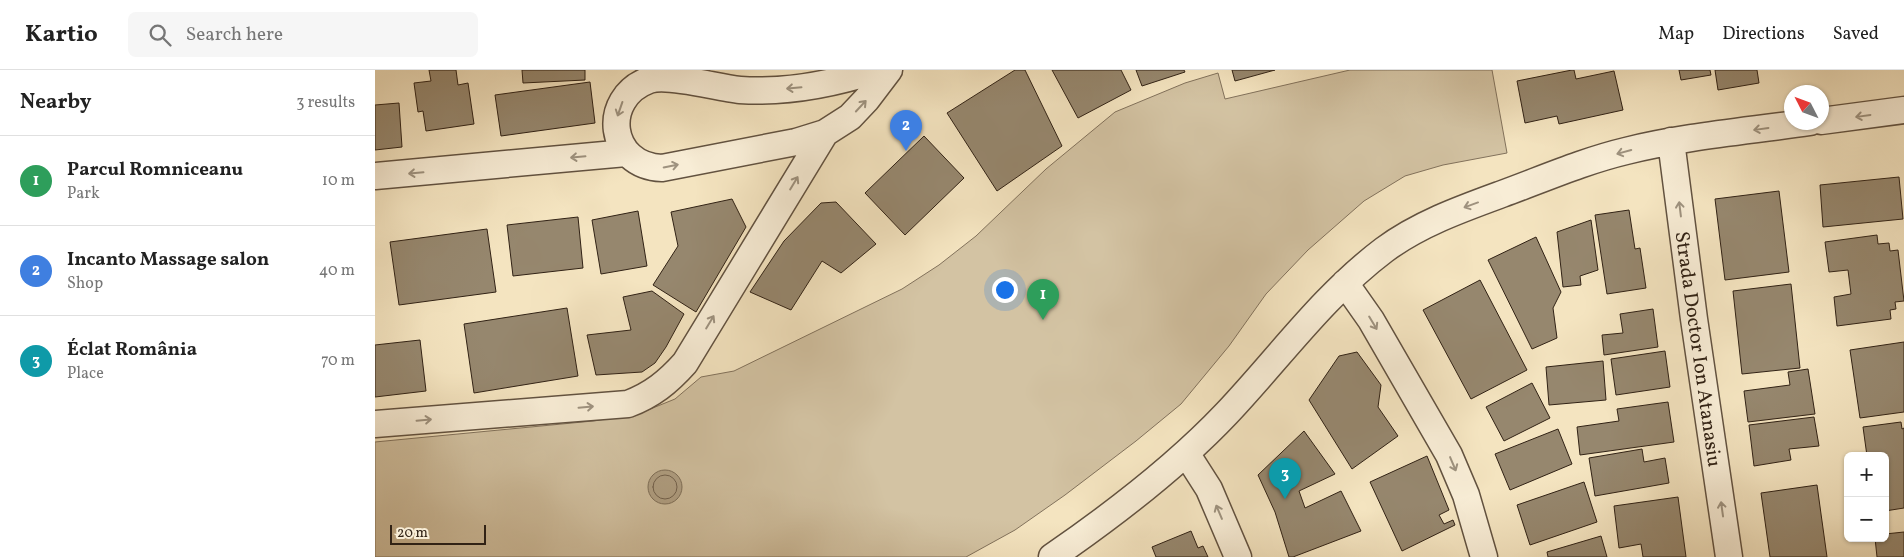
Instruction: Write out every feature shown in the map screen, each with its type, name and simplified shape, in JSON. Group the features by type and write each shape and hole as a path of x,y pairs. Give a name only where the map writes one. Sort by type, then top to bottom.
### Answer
{"street":[{"path":"876,70 832,82 799,87 742,90 648,74 627,94 619,106 617,130 621,143 636,162 650,167 663,168 796,142 825,133 850,117 867,99 889,70"},
{"path":"1829,120 1904,110"},
{"path":"1052,557 1117,510 1186,453 1227,413 1310,318 1345,283 1385,250 1419,228 1457,210 1588,162 1625,151 1671,141 1784,126"},
{"path":"375,424 629,404 659,389 685,363 825,133"},
{"name":"Strada Doctor Ion Atanasiu","path":"1671,141 1694,318 1729,557"},
{"path":"375,176 627,153"},
{"path":"1345,283 1371,320 1449,455 1466,494 1484,557"},
{"path":"1186,453 1209,489 1238,557"}],"shaded area":[{"path":"1350,70 1492,70 1507,153 1443,165 1405,176 1364,201 1308,250 1266,294 1229,346 1181,404 1065,495 1015,530 966,557 375,557 375,442 593,421 638,414 675,399 701,377 734,371 902,289 939,265 976,236 1046,169 1115,112 1185,83 1218,73 1225,99"}],"water":[{"path":"665,470 672,471 677,475 681,480 681,494 677,499 672,503 665,504 658,503 653,499 649,494 648,487 649,480 653,475 658,471"}],"building":[{"path":"429,70 456,70 458,85 468,83 474,124 426,131 423,111 418,112 414,83 431,81"},
{"path":"522,70 585,70 585,80 523,83"},
{"path":"1015,70 1025,70 1062,146 997,191 947,113"},
{"path":"1052,70 1121,70 1131,90 1078,118"},
{"path":"1136,70 1184,70 1185,72 1142,86"},
{"path":"1232,70 1275,70 1235,81"},
{"path":"1574,70 1576,79 1614,71 1623,110 1559,124 1557,116 1525,123 1517,81"},
{"path":"1679,70 1710,70 1711,75 1681,80"},
{"path":"1715,70 1757,70 1759,83 1718,90"},
{"path":"590,82 595,123 501,136 495,95"},
{"path":"399,103 402,147 375,150 375,105"},
{"path":"924,136 964,178 905,235 865,193"},
{"path":"1899,177 1903,219 1823,227 1820,185"},
{"path":"1779,191 1789,272 1725,280 1715,199"},
{"path":"732,199 746,227 696,312 653,285 678,246 671,212"},
{"path":"836,202 876,244 841,273 822,261 791,310 750,292 784,241 821,203"},
{"path":"1629,210 1635,249 1640,248 1646,288 1607,294 1595,215"},
{"path":"638,211 647,266 601,274 592,220"},
{"path":"578,217 583,268 513,276 507,225"},
{"path":"1591,220 1598,270 1580,276 1581,285 1563,287 1557,232"},
{"path":"487,229 496,292 399,305 390,242"},
{"path":"1877,235 1878,244 1889,243 1890,251 1898,250 1904,301 1895,302 1896,309 1890,310 1891,319 1837,326 1834,297 1851,294 1848,270 1829,272 1825,242"},
{"path":"1536,237 1561,292 1553,308 1557,338 1532,349 1488,260"},
{"path":"1480,280 1527,370 1471,399 1423,310"},
{"path":"1791,284 1800,368 1742,374 1733,291"},
{"path":"652,291 684,314 666,347 655,363 642,372 596,375 587,335 631,330 623,297"},
{"path":"567,308 578,376 474,393 464,324"},
{"path":"1653,309 1658,347 1604,355 1602,335 1623,333 1620,314"},
{"path":"420,340 426,391 375,397 375,345"},
{"path":"1904,342 1904,412 1860,418 1850,350"},
{"path":"1665,351 1670,387 1616,395 1611,359"},
{"path":"1357,352 1381,385 1378,407 1398,436 1352,469 1309,400 1339,356"},
{"path":"1603,361 1606,400 1549,405 1546,367"},
{"path":"1808,369 1815,414 1748,422 1744,391 1790,385 1788,372"},
{"path":"1532,383 1550,418 1504,441 1486,407"},
{"path":"1668,402 1674,442 1580,455 1577,427 1619,421 1617,409"},
{"path":"1814,417 1819,446 1789,449 1791,460 1754,466 1749,425"},
{"path":"1901,422 1902,429 1904,428 1904,508 1889,510 1889,452 1866,452 1863,427"},
{"path":"1558,429 1572,464 1510,490 1495,454"},
{"path":"1304,431 1335,474 1299,491 1305,508 1341,491 1361,531 1289,557 1275,512 1258,475"},
{"path":"1642,449 1644,462 1665,458 1669,483 1595,496 1589,458"},
{"path":"1427,456 1449,510 1439,515 1444,524 1453,520 1455,525 1402,551 1370,482"},
{"path":"1584,482 1597,522 1530,545 1517,505"},
{"path":"1817,485 1827,557 1770,557 1761,493"},
{"path":"1678,497 1686,557 1643,557 1641,544 1619,548 1614,506"},
{"path":"1191,531 1198,548 1203,546 1208,557 1156,557 1152,547"},
{"path":"1904,532 1904,557 1877,557 1875,542 1889,542 1889,534"},
{"path":"1601,536 1607,557 1548,557 1547,552"}],"place":[{"name":"Incanto Massage salon","path":"906,151"},
{"name":"Parcul Romniceanu","path":"1043,320"},
{"name":"Éclat România","path":"1285,499"}]}
